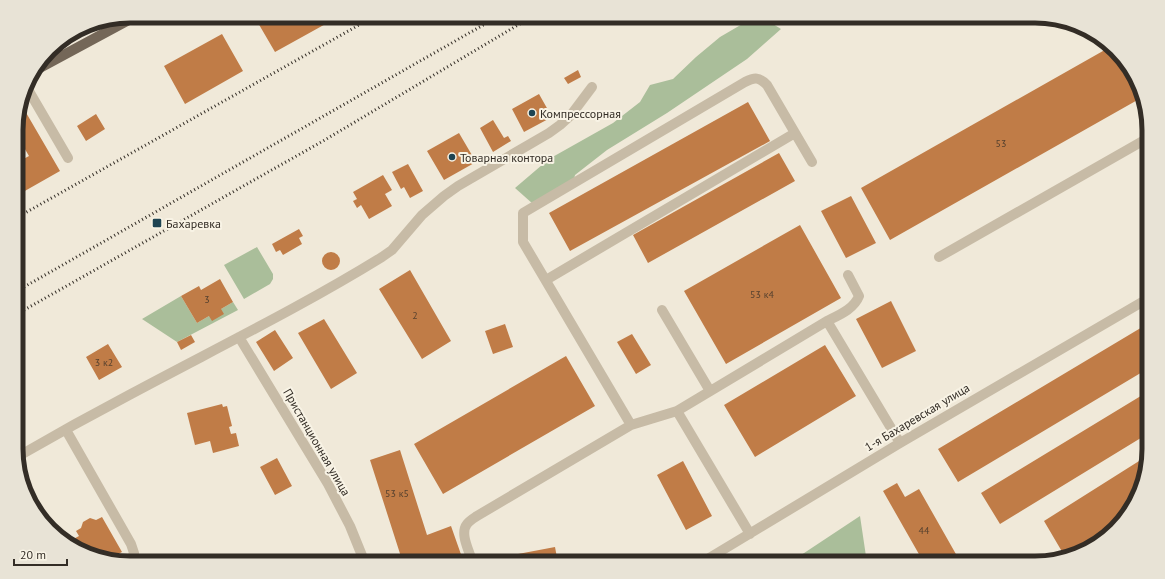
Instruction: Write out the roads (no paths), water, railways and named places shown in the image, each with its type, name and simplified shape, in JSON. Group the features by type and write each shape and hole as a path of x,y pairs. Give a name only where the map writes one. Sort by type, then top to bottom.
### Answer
{"main road":[{"path":"45,64 122,24"}],"street":[{"path":"631,425 523,242 523,213 753,78 762,80 767,85 812,162"},
{"path":"23,454 130,394 320,293 392,250 422,215 444,196 458,186 549,133 560,125 571,115 592,87"},
{"path":"30,93 68,158"},
{"path":"546,280 795,133"},
{"path":"939,256 1142,141"},
{"path":"470,556 464,532 467,524 477,516 631,425 676,411 849,308 857,302 859,296 848,275"},
{"name":"1-я Бахаревская улица","path":"713,556 900,442 1142,302"},
{"path":"662,310 710,391"},
{"path":"827,321 900,442"},
{"name":"Пристанционная улица","path":"239,337 328,484 350,526 362,556"},
{"path":"676,411 750,534"},
{"path":"66,430 131,544 134,553 133,556"}],"railway":[{"path":"23,214 363,23"},
{"path":"23,288 487,23"},
{"path":"23,311 323,141 521,23"}],"place":[{"name":"Компрессорная","path":"532,113"},
{"name":"Товарная контора","path":"452,157"},
{"name":"Бахаревка","path":"157,223"}]}
